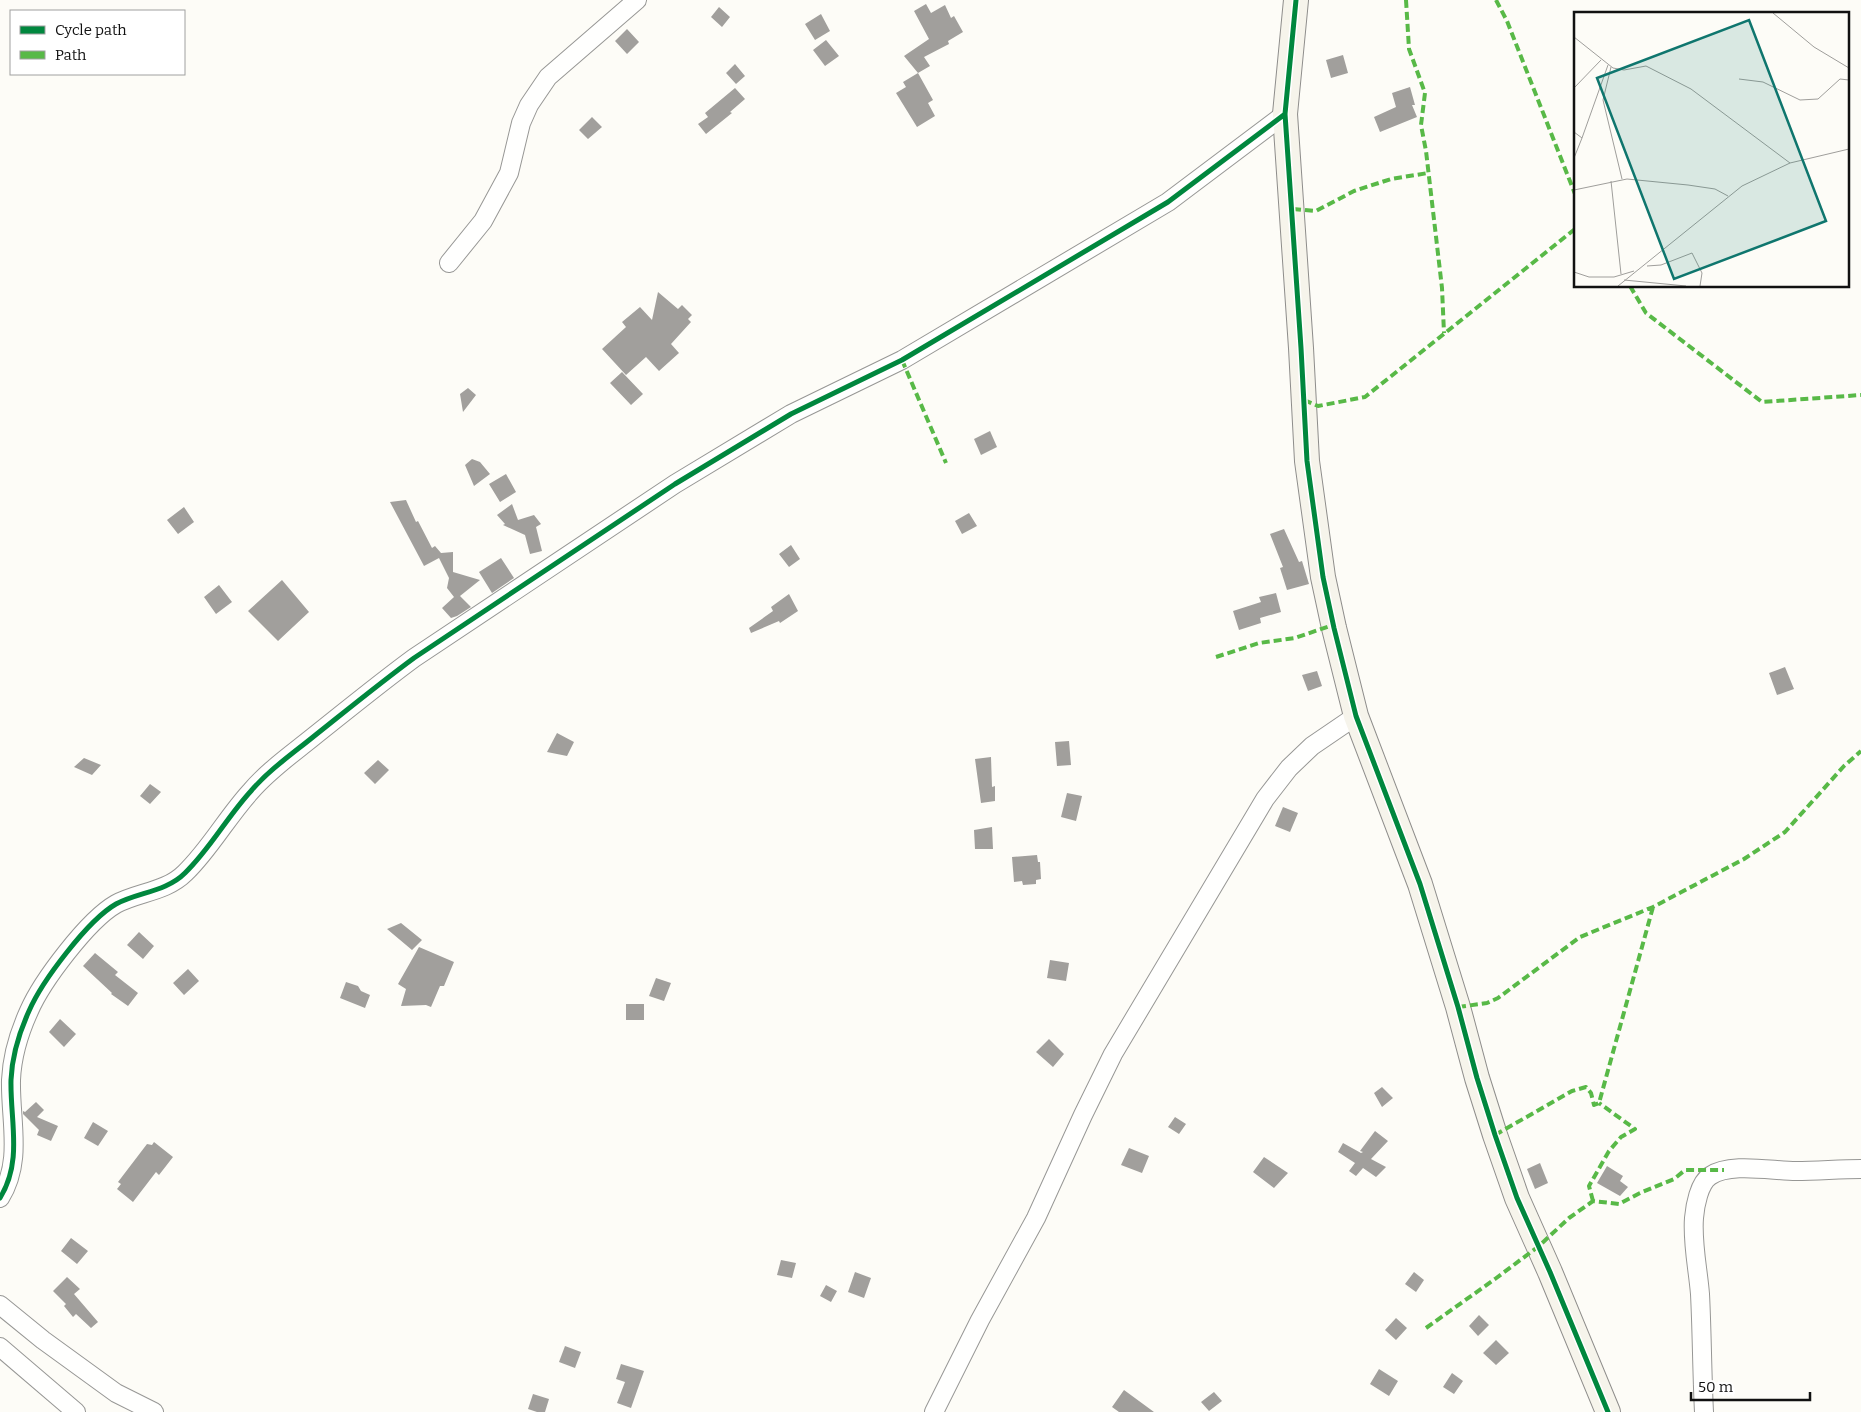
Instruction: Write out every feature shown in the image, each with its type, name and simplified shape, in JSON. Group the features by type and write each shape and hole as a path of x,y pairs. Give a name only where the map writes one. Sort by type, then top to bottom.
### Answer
{"street":[{"path":"449,263 483,220 510,172 521,123 529,105 548,77 637,0"},
{"path":"1296,0 1286,114 1301,348 1306,462 1323,577 1356,716 1420,884 1458,1007 1477,1078 1517,1198 1608,1412"},
{"path":"0,1198 12,1169 15,1147 11,1081 13,1060 17,1042 29,1010 48,978 76,942 103,914 116,904 158,890 184,874 211,843 237,807 267,774 381,682 414,658 675,484 791,414 902,360 1168,202 1286,114"},
{"path":"934,1412 980,1320 1036,1218 1082,1115 1113,1054 1265,800 1289,768 1312,746 1356,716"},
{"path":"1704,1412 1701,1317 1696,1249 1693,1234 1697,1200 1705,1181 1710,1176 1724,1170 1796,1171 1861,1169"},
{"path":"0,1305 43,1340 116,1393 154,1412"},
{"path":"0,1347 76,1412"}],"building":[{"path":"926,4 931,13 945,5 951,18 954,16 963,32 948,41 949,44 924,57 930,66 918,73 904,56 929,39 914,11"},
{"path":"719,7 730,17 722,27 711,17"},
{"path":"821,14 830,31 815,40 805,24"},
{"path":"627,29 639,42 627,54 615,41"},
{"path":"826,40 839,56 825,66 813,50"},
{"path":"1343,55 1348,73 1331,78 1326,60"},
{"path":"735,64 745,76 736,84 726,73"},
{"path":"918,73 933,100 928,103 935,116 917,127 896,93 906,87 903,82"},
{"path":"1410,87 1415,105 1412,105 1417,117 1380,132 1374,117 1396,107 1392,93"},
{"path":"735,88 745,99 730,112 732,113 706,134 698,124 708,117 705,113"},
{"path":"592,117 602,127 588,139 579,130"},
{"path":"658,292 678,309 682,305 692,315 688,319 691,322 671,344 679,353 659,371 646,357 626,375 602,349 626,327 622,322 640,307 652,320"},
{"path":"622,372 643,394 631,405 610,383"},
{"path":"468,388 476,395 463,412 460,394"},
{"path":"990,431 997,447 981,455 974,439"},
{"path":"472,459 480,462 490,474 474,486 465,465"},
{"path":"506,474 516,492 500,502 489,484"},
{"path":"406,500 416,522 418,521 432,548 435,546 441,553 453,552 453,572 480,580 460,596 471,607 457,616 451,618 442,608 454,597 447,588 449,578 439,558 424,566 390,502"},
{"path":"512,504 518,520 534,515 541,524 536,527 542,551 530,554 525,535 503,525 505,524 497,515"},
{"path":"184,507 194,522 178,534 167,520"},
{"path":"969,513 977,526 962,534 955,521"},
{"path":"1284,529 1299,562 1302,561 1309,584 1287,590 1280,568 1283,567 1270,534"},
{"path":"791,545 800,559 789,567 779,554"},
{"path":"501,558 514,578 492,593 479,572"},
{"path":"282,580 309,612 278,641 248,611"},
{"path":"219,585 232,602 216,614 204,597"},
{"path":"1276,593 1281,612 1260,618 1261,623 1239,630 1233,611 1261,602 1259,597"},
{"path":"789,594 798,611 780,623 779,621 751,633 749,628 773,611 771,607"},
{"path":"1785,667 1794,689 1777,695 1769,673"},
{"path":"1317,671 1322,686 1308,691 1302,675"},
{"path":"557,733 574,742 567,756 547,752"},
{"path":"1069,741 1071,765 1057,766 1055,742"},
{"path":"991,757 992,787 995,786 995,801 981,803 975,759"},
{"path":"84,758 101,765 92,775 74,767"},
{"path":"378,760 389,770 375,784 364,773"},
{"path":"150,784 161,792 150,804 140,796"},
{"path":"1067,793 1082,796 1076,821 1061,817"},
{"path":"1283,807 1298,813 1290,832 1275,826"},
{"path":"992,827 993,849 975,849 974,830"},
{"path":"1037,855 1038,862 1040,862 1041,879 1036,880 1036,884 1023,885 1022,881 1014,882 1012,857"},
{"path":"401,923 422,940 412,950 387,929"},
{"path":"139,932 154,946 143,959 127,945"},
{"path":"419,947 454,962 444,986 440,986 431,1007 426,1005 401,1006 406,989 398,984"},
{"path":"95,953 118,972 115,975 138,993 128,1006 111,994 83,966"},
{"path":"1050,960 1069,963 1066,981 1047,978"},
{"path":"188,969 199,981 184,995 173,983"},
{"path":"656,978 671,983 664,1001 649,996"},
{"path":"346,982 358,986 361,991 370,995 365,1008 340,998"},
{"path":"626,1004 644,1004 644,1020 626,1020"},
{"path":"60,1019 76,1034 64,1047 49,1032"},
{"path":"1049,1039 1064,1054 1053,1067 1036,1052"},
{"path":"1382,1087 1393,1098 1382,1107 1374,1093"},
{"path":"36,1102 44,1110 37,1117 58,1126 51,1141 37,1135 39,1130 23,1114 23,1111 25,1112"},
{"path":"1175,1117 1186,1124 1179,1134 1168,1127"},
{"path":"93,1122 108,1131 98,1146 84,1138"},
{"path":"1375,1131 1388,1141 1371,1159 1386,1167 1376,1177 1363,1168 1356,1176 1349,1171 1355,1163 1338,1152 1343,1143 1361,1153 1363,1152 1360,1151"},
{"path":"154,1142 173,1157 159,1175 156,1172 133,1202 117,1189 121,1184 118,1182 147,1144 152,1145"},
{"path":"1129,1148 1149,1156 1142,1173 1121,1165"},
{"path":"1264,1157 1288,1173 1274,1188 1253,1172"},
{"path":"1540,1163 1548,1183 1535,1189 1527,1169"},
{"path":"1607,1166 1623,1176 1620,1181 1628,1187 1620,1196 1597,1183"},
{"path":"71,1238 88,1251 77,1264 61,1251"},
{"path":"781,1260 796,1263 792,1278 777,1275"},
{"path":"855,1272 871,1278 864,1298 848,1292"},
{"path":"1414,1272 1424,1280 1416,1292 1405,1284"},
{"path":"67,1277 80,1289 74,1294 98,1322 91,1328 76,1314 73,1317 64,1306 66,1304 53,1291"},
{"path":"826,1285 837,1291 831,1302 820,1296"},
{"path":"1479,1315 1489,1325 1478,1336 1469,1326"},
{"path":"1396,1318 1407,1328 1396,1340 1385,1330"},
{"path":"1496,1340 1509,1353 1496,1365 1483,1353"},
{"path":"565,1346 581,1352 575,1368 559,1362"},
{"path":"621,1364 644,1371 631,1408 617,1403 625,1382 616,1379"},
{"path":"1379,1369 1398,1381 1389,1396 1370,1384"},
{"path":"1452,1373 1463,1381 1454,1394 1443,1387"},
{"path":"1124,1390 1154,1412 1119,1412 1112,1407"},
{"path":"1214,1392 1222,1401 1209,1411 1201,1402"},
{"path":"533,1394 549,1399 545,1412 528,1409"}],"marked path":[{"path":"1406,0 1409,49 1425,93 1421,125 1426,151 1442,288 1444,333"},
{"path":"1496,0 1507,21 1574,191"},
{"path":"1293,209 1316,211 1354,191 1391,179 1428,173"},
{"path":"1304,400 1318,406 1365,397 1574,230"},
{"path":"1631,288 1646,313 1762,402 1861,395"},
{"path":"902,360 946,463"},
{"path":"1216,657 1259,643 1295,638 1330,626 1334,628"},
{"path":"1458,1007 1487,1003 1498,998 1580,937 1653,907 1744,859 1785,832 1844,766 1861,751"},
{"path":"1495,1135 1572,1091 1586,1087 1591,1093 1594,1105 1599,1103 1653,907"},
{"path":"1593,1201 1589,1186 1609,1151 1621,1137 1635,1129 1599,1103"},
{"path":"1426,1328 1539,1246 1569,1218 1593,1201 1619,1204 1674,1179 1685,1170 1724,1170"}],"cycle path":[{"path":"1296,0 1285,114 1307,461 1323,577 1334,628 1356,716 1420,884 1458,1007 1477,1078 1517,1198 1608,1412"},
{"path":"0,1198 7,1184 13,1155 11,1080 14,1053 25,1019 35,998 67,952 92,923 116,904 161,888 185,873 202,854 242,801 265,776 414,658 675,484 791,414 902,360 1168,202 1285,114"}]}
